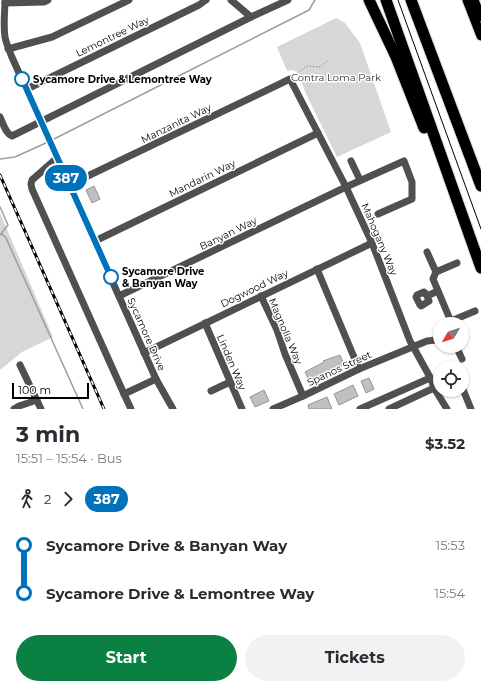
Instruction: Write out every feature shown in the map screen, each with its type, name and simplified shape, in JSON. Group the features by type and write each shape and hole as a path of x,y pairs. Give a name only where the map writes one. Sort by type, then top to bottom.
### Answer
{"highway":[{"path":"369,0 396,58 429,142 460,207"},
{"path":"386,0 481,268"},
{"path":"411,0 481,186"},
{"path":"416,0 420,25"}],"main road":[{"path":"467,0 481,36"},
{"path":"474,0 481,17"}],"street":[{"path":"5,1 44,2 48,0"},
{"path":"8,49 52,37 129,0"},
{"name":"Lemontree Way","path":"27,89 199,5 206,0"},
{"path":"231,0 251,17"},
{"path":"0,116 8,133 12,136 288,0"},
{"name":"Sycamore Drive","path":"5,1 2,25 8,49 156,379 173,409"},
{"name":"Mahogany Way","path":"290,79 346,187 372,243 410,341 433,386"},
{"name":"Manzanita Way","path":"69,185 290,79"},
{"name":"Mandarin Way","path":"94,241 318,133"},
{"path":"58,158 32,180 32,188 130,409"},
{"path":"351,161 360,180"},
{"name":"Banyan Way","path":"119,296 360,180 404,161 412,182 412,199 378,214"},
{"name":"Dogwood Way","path":"144,352 372,243"},
{"path":"427,252 436,272"},
{"path":"449,317 433,279 436,272 457,263"},
{"path":"317,269 359,369"},
{"path":"427,296 438,291"},
{"name":"Magnolia Way","path":"261,296 277,330 285,354 303,396"},
{"path":"464,317 475,311"},
{"name":"Linden Way","path":"205,323 242,409"},
{"name":"Spanos Street","path":"273,409 359,369 427,341 433,340"},
{"path":"459,353 462,359"},
{"path":"20,365 41,409"},
{"path":"360,409 430,378"},
{"path":"124,394 156,379"},
{"path":"211,390 230,382"},
{"path":"393,408 433,388"},
{"name":"Mahogany Way","path":"440,397 447,409"},
{"path":"466,397 471,409"},
{"path":"14,409 37,400"}],"path":[{"path":"290,79 307,66 320,66 328,60"}],"green space":[{"name":"Contra Loma Park","path":"336,18 345,23 360,43 391,132 337,157 306,94 298,73 293,70 287,71 277,47"},
{"path":"0,213 53,337 22,352 0,370"}],"building":[{"path":"94,186 100,199 92,203 86,190"},
{"path":"340,355 344,365 310,382 305,372 324,362 323,361"},
{"path":"369,378 374,389 366,393 361,381"},
{"path":"353,385 358,396 339,405 334,394"},
{"path":"264,390 269,401 255,407 250,397"},
{"path":"327,397 332,409 309,409 308,405"}],"waterway":[{"path":"52,140 309,10 315,0"},
{"path":"0,159 15,157 48,142"},
{"path":"0,207 8,225 0,235"},
{"path":"2,234 6,238 83,409"}],"tram line":[{"path":"398,0 481,229"}],"railway":[{"path":"0,175 104,409"}],"bus line":[{"name":"387","path":"22,79 111,277"}],"place":[{"name":"Sycamore Drive & Lemontree Way","path":"22,79"},
{"name":"Sycamore Drive & Banyan Way","path":"111,277"}]}
